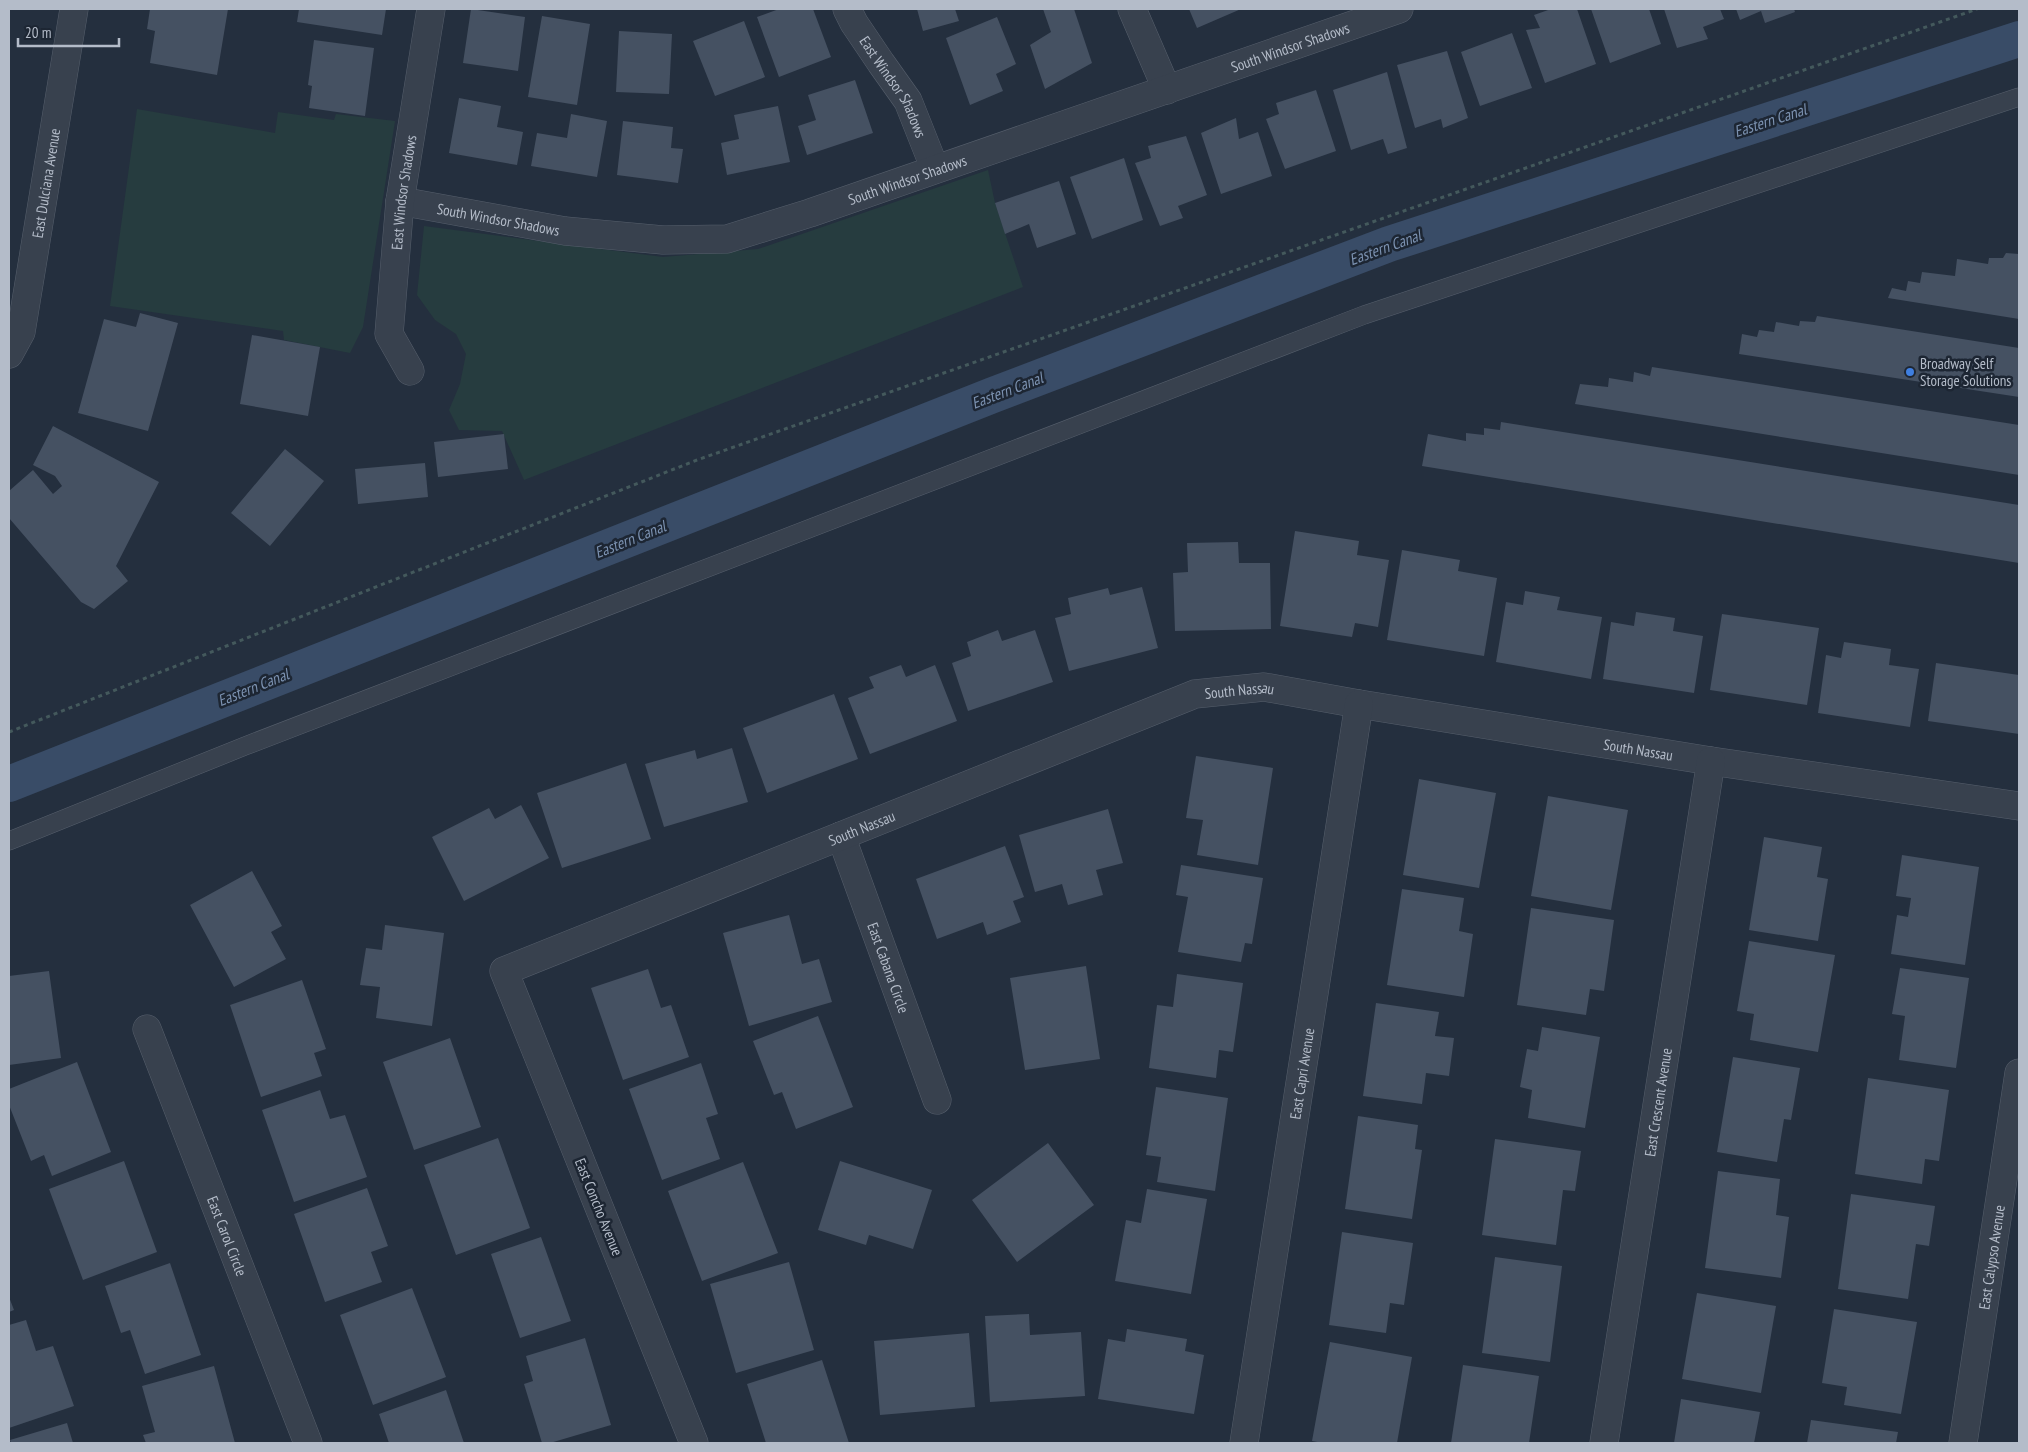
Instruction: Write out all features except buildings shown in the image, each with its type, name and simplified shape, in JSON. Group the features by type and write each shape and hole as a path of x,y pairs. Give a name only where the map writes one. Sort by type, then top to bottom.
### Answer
{"street":[{"name":"East Dulciana Avenue","path":"9,354 21,332 74,9"},
{"name":"East Windsor Shadows","path":"410,371 389,334 400,202 431,9"},
{"name":"East Windsor Shadows","path":"847,9 865,39 908,101 936,169"},
{"path":"1132,9 1167,90"},
{"name":"South Windsor Shadows","path":"400,202 565,231 664,240 727,239 810,213 1399,9"},
{"name":"South Nassau","path":"504,971 1195,694 1264,687 1711,761 2019,806"},
{"name":"East Capri Avenue","path":"1244,1443 1359,704"},
{"name":"East Crescent Avenue","path":"1604,1443 1711,761"},
{"name":"East Cabana Circle","path":"841,836 937,1100"},
{"name":"East Concho Avenue","path":"504,971 694,1443"},
{"name":"East Carol Circle","path":"147,1029 308,1443"},
{"name":"East Calypso Avenue","path":"1963,1443 2019,1073"}],"lane":[{"path":"9,841 245,746 1364,315 2019,97"}],"path":[{"path":"9,732 697,460 1977,9"}],"green space":[{"path":"137,109 275,133 278,112 334,120 336,114 395,121 363,327 350,353 284,340 283,331 110,306"},
{"path":"988,170 995,203 1023,287 524,480 502,431 459,430 449,410 460,384 466,354 456,334 435,320 417,295 424,226 663,257 758,249"}],"waterway":[{"name":"Eastern Canal","path":"9,784 993,395 1389,244 2019,39"}],"place":[{"name":"Broadway Self Storage Solutions","path":"1910,372"}]}
